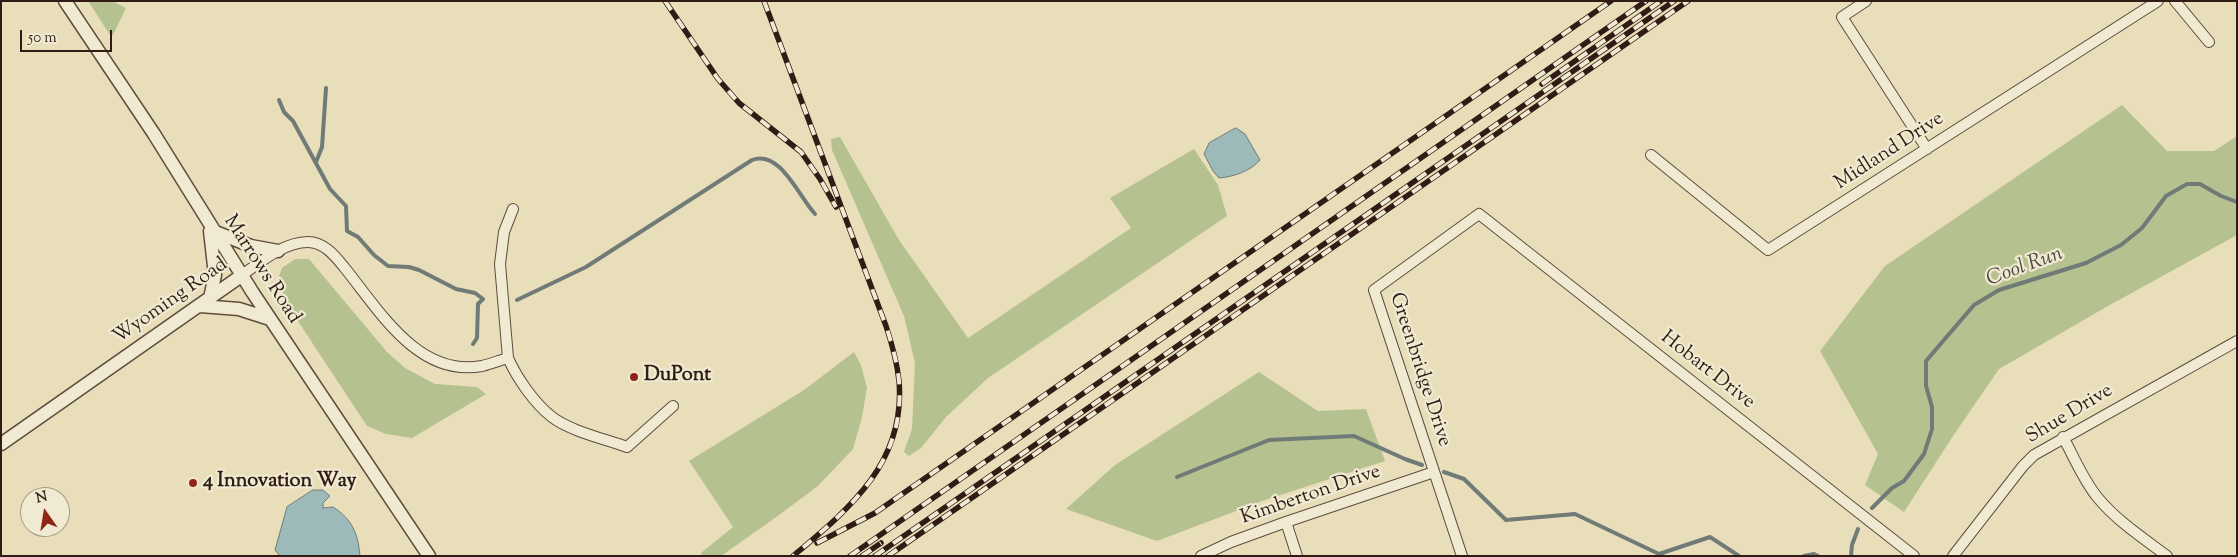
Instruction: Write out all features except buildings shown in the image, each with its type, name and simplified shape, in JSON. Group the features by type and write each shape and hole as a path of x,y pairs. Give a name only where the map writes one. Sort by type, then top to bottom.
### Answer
{"street":[{"name":"Marrows Road","path":"65,1 154,134 241,276 430,556"},
{"path":"1866,1 1842,17 1927,150"},
{"name":"Midland Drive","path":"1651,155 1768,250 2158,1"},
{"path":"2175,1 2209,42"},
{"path":"513,209 504,232 500,264 508,358 512,368 529,391 552,417 565,424 627,447 673,406"},
{"name":"Greenbridge Drive","path":"1462,556 1374,290 1479,214"},
{"name":"Hobart Drive","path":"1479,214 1914,556"},
{"path":"270,319 239,309 205,302 215,275 211,229 251,246 278,251"},
{"name":"Wyoming Road","path":"1,444 241,276 278,251 298,243 310,242 329,250 396,332 422,353 435,360 466,367 482,366 508,358"},
{"name":"Shue Drive","path":"1953,556 2023,466 2046,446 2237,341"},
{"path":"2063,437 2086,482 2098,498 2117,518 2167,556"},
{"name":"Kimberton Drive","path":"1201,556 1230,542 1434,472"},
{"path":"1286,522 1297,556"}],"green space":[{"path":"88,1 112,1 126,8 113,35 110,35"},
{"path":"2122,105 2167,151 2214,151 2237,136 2237,235 1999,369 1904,512 1865,485 1878,454 1820,351 1885,266"},
{"path":"840,137 899,240 968,338 1131,228 1110,198 1194,149 1218,185 1227,216 988,378 946,417 921,448 909,456 904,452 912,429 915,363 904,316 832,150 831,139"},
{"path":"295,259 309,259 387,352 405,368 435,384 477,387 486,394 412,438 386,434 367,426 288,306 278,279 282,268"},
{"path":"854,352 861,365 867,388 862,417 853,449 818,486 775,518 721,556 703,556 701,553 733,527 689,461 804,390"},
{"path":"1259,372 1318,411 1366,409 1385,461 1265,500 1157,541 1066,509 1115,465"}],"water":[{"path":"1236,128 1245,134 1260,160 1241,173 1219,178 1204,154 1209,143"},
{"path":"313,490 323,490 330,496 323,503 323,508 333,507 345,516 353,527 358,540 360,556 280,556 275,550 287,507"}],"waterway":[{"path":"316,162 322,147 326,88"},
{"path":"279,100 284,112 293,121 330,189 346,206 347,231 358,237 374,255 388,266 409,267 419,270 456,289 475,293 483,299 478,304 477,338 473,344"},
{"path":"517,300 586,267 752,160 762,158 771,161 780,168 788,176 815,214"},
{"name":"Cool Run","path":"1872,508 1892,488 1904,481 1924,454 1932,429 1932,407 1926,386 1926,361 1974,305 1999,290 2086,263 2121,245 2142,228 2166,196 2187,184 2200,184 2221,196 2237,202"},
{"path":"1177,477 1269,440 1354,436 1422,465"},
{"path":"1444,472 1464,479 1506,520 1575,514 1659,554 1710,537 1739,556"},
{"name":"Cool Run","path":"1851,556 1852,545 1858,529"},
{"path":"1804,556 1814,554 1818,556"}],"railway":[{"path":"665,1 718,79 739,103 801,152 820,179 836,207"},
{"path":"764,1 886,326 894,353 899,381 899,410 893,436 883,460 870,482 853,502 793,556"},
{"path":"817,543 875,513 1611,1"},
{"path":"850,556 1646,1"},
{"path":"1542,84 1661,1"},
{"path":"875,556 1674,1"},
{"path":"888,556 1688,1"},
{"path":"862,556 881,543"}],"place":[{"name":"DuPont","path":"634,377"},
{"name":"4 Innovation Way","path":"193,483"}]}
